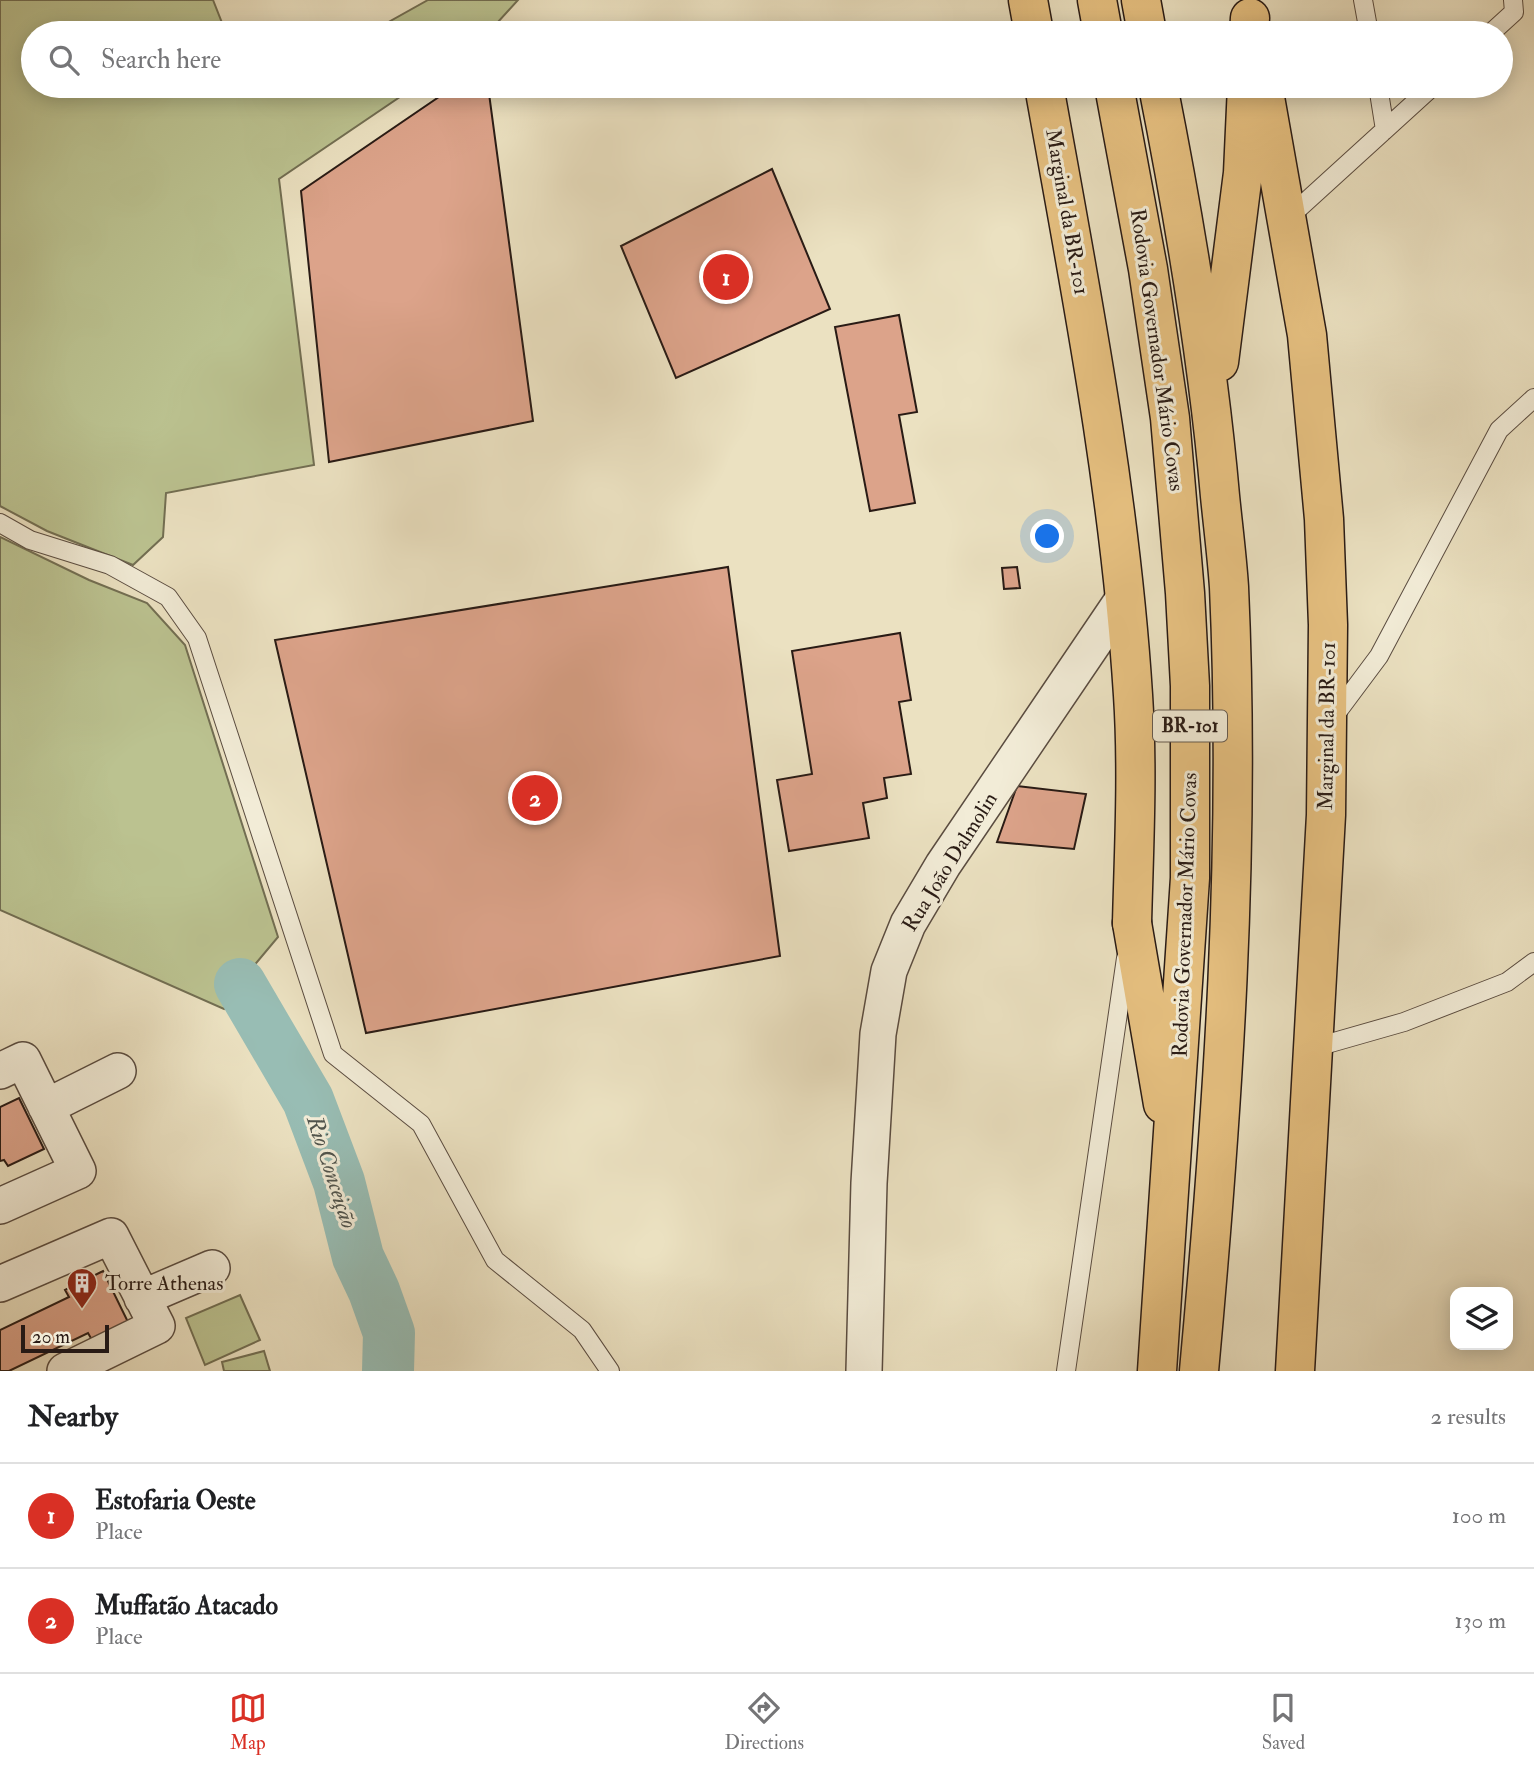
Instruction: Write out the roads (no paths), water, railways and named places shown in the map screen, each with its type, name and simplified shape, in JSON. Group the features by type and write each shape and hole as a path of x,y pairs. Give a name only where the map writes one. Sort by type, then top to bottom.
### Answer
{"main road":[{"path":"1028,0 1032,21"},
{"path":"1097,0 1101,21"},
{"path":"1141,0 1145,21"},
{"name":"Marginal da BR-101","path":"1046,98 1086,318 1110,480 1124,598 1133,709 1135,802 1132,923 1173,1158"},
{"name":"Rodovia Governador Mário Covas","path":"1116,98 1136,200 1170,418 1190,686 1190,878 1157,1371"},
{"name":"Rodovia Governador Mário Covas","path":"1160,98 1195,285 1212,409 1228,583 1233,734 1234,839 1229,968 1199,1371"},
{"path":"1212,409 1244,173 1247,98"},
{"name":"Marginal da BR-101","path":"1265,98 1307,335 1316,420 1326,572 1326,816 1312,1048 1301,1367"}],"street":[{"name":"Rua João Dalmolin","path":"864,1371 869,1183 878,1034 889,971 908,925 943,865 1124,598"},
{"path":"0,1072 23,1060 78,1171 0,1206"},
{"path":"46,1107 118,1071"},
{"path":"0,1284 111,1236 157,1326 65,1371"},
{"path":"142,1297 212,1268"}],"lane":[{"path":"1363,0 1367,21"},
{"path":"1504,21 1514,12 1513,0"},
{"path":"1380,98 1385,130"},
{"path":"1288,218 1420,98"},
{"path":"1328,724 1379,656 1499,430 1534,398"},
{"path":"0,523 30,540 110,565 168,597 197,638 333,1054 421,1124 495,1260 582,1330 610,1371"},
{"path":"1066,1371 1132,923"},
{"path":"1312,1048 1404,1022 1482,992 1507,982 1534,962"}],"waterway":[{"name":"Rio Conceição","path":"240,984 308,1100 339,1182 358,1257 389,1333 388,1371"}],"place":[{"name":"Estofaria Oeste","path":"726,277"},
{"name":"Muffatão Atacado","path":"535,798"},
{"name":"Torre Athenas","path":"82,1310"}]}
